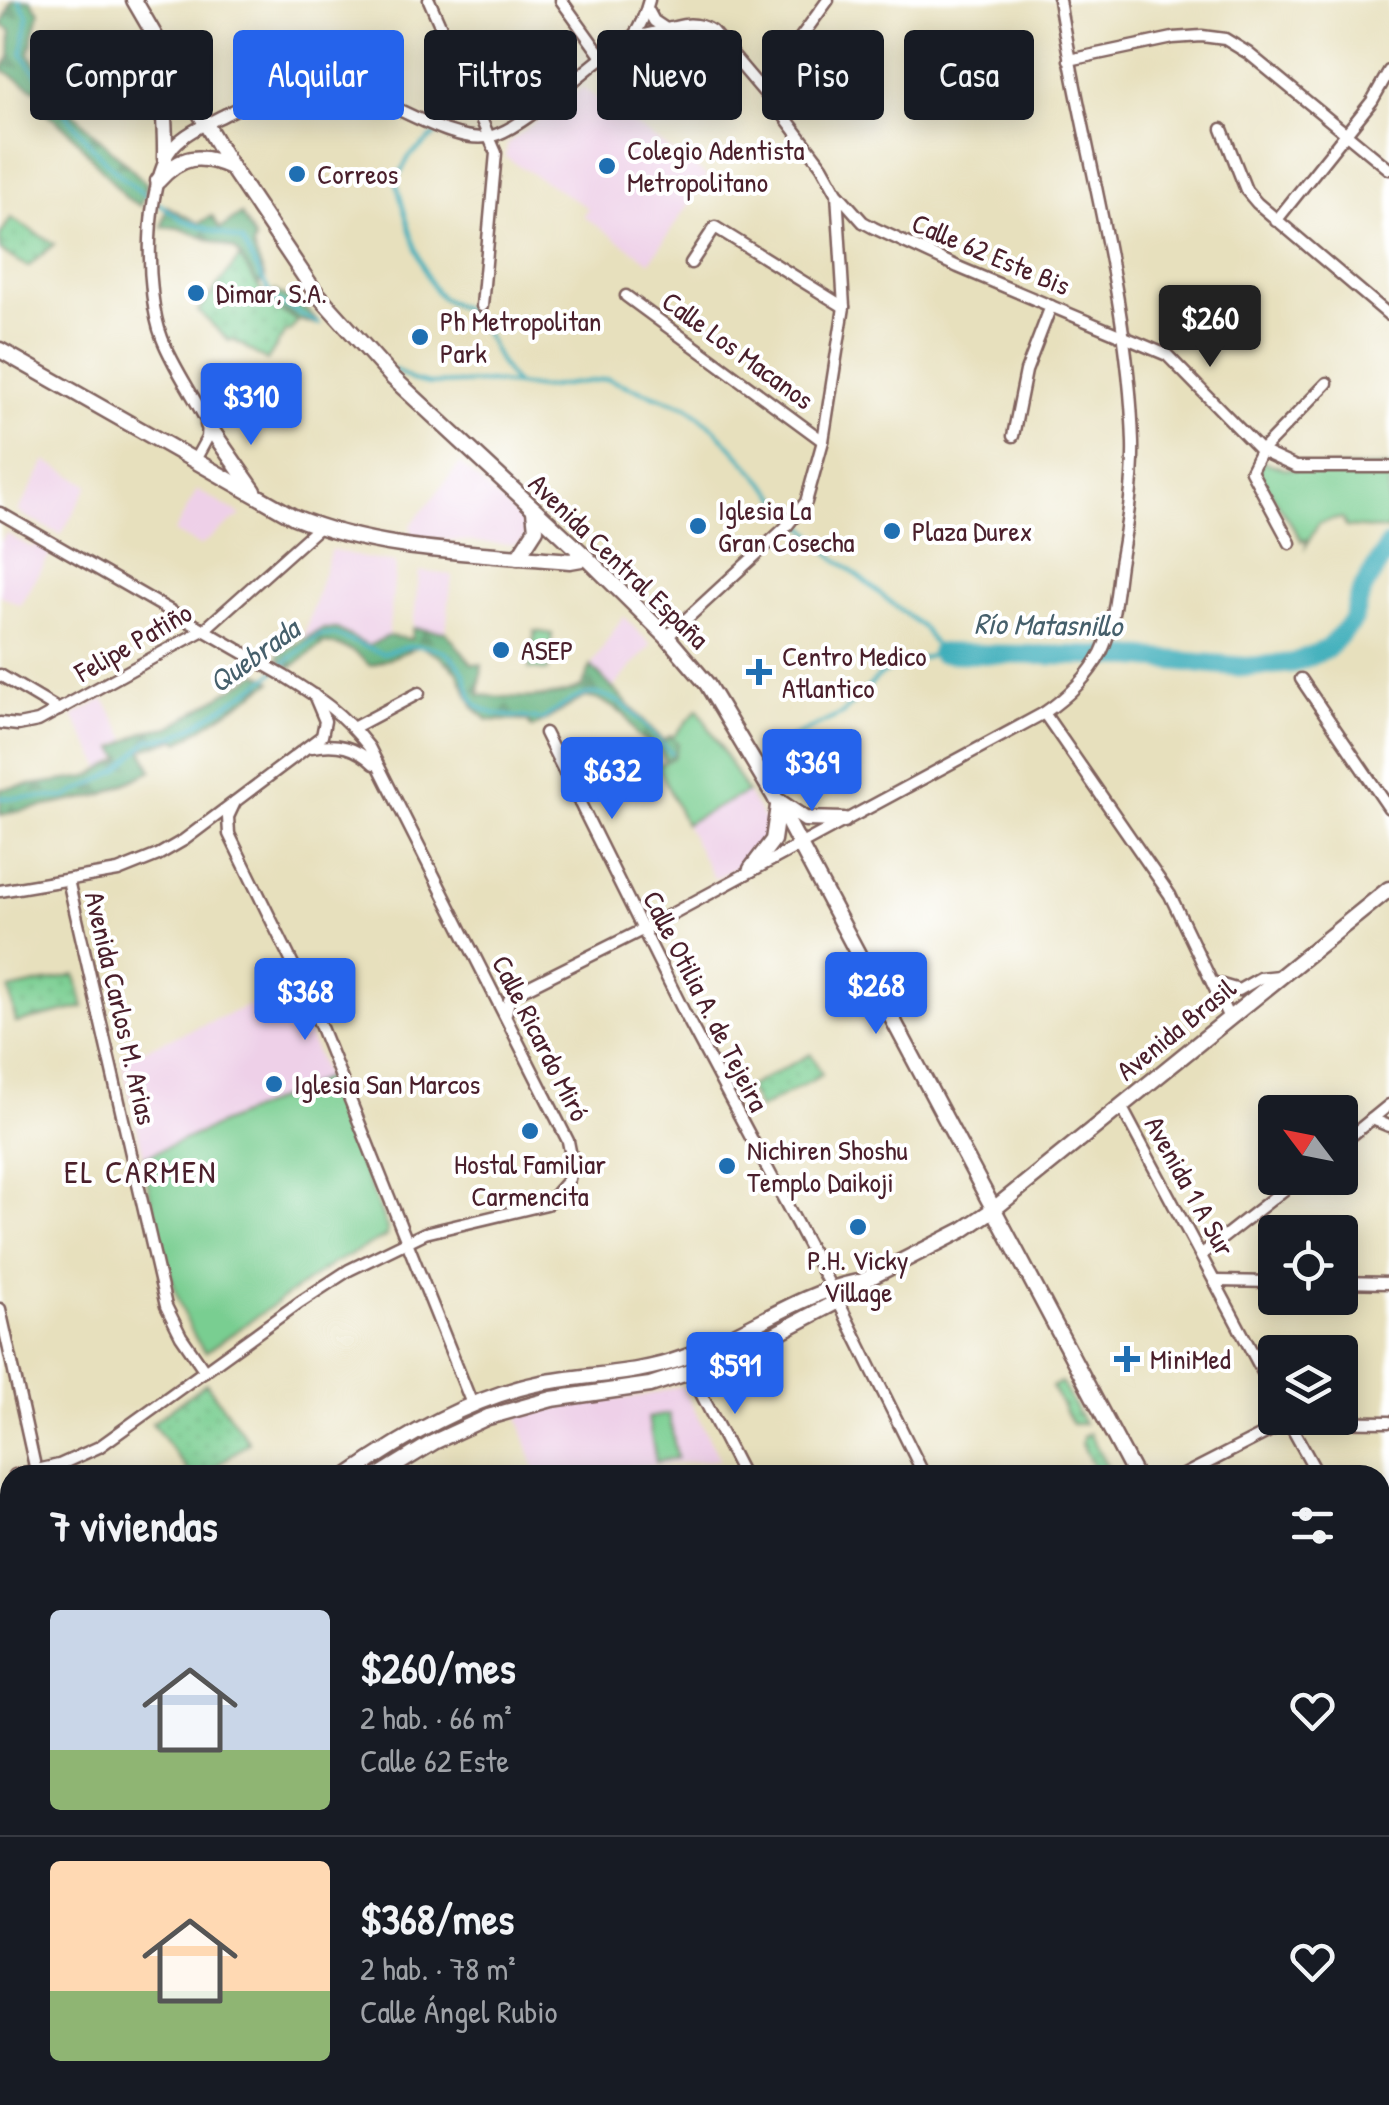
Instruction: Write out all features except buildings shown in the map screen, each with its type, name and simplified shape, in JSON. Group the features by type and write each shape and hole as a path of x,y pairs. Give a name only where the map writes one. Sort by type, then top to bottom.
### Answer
{"main road":[{"name":"Avenida Central España","path":"134,0 151,30"},
{"path":"165,159 166,120"},
{"name":"Avenida Central España","path":"204,120 288,256 363,347 587,558 666,637 723,707 1130,1465"},
{"path":"157,183 186,158 206,158 231,168"},
{"path":"0,350 319,527 389,545 570,561 587,558"},
{"path":"208,425 257,496"},
{"path":"518,556 536,529 534,511"},
{"path":"751,869 773,840 776,801 805,819 844,820"},
{"name":"Avenida Brasil","path":"834,1294 962,1230 994,1209 1389,889"},
{"path":"398,1465 488,1417 552,1399 650,1385 724,1362 834,1294"},
{"path":"364,1465 472,1404 540,1384 680,1360 834,1294"},
{"path":"461,1429 472,1416 472,1404"}],"street":[{"path":"429,0 496,152 482,306"},
{"path":"562,0 597,50"},
{"path":"806,30 828,0"},
{"path":"506,1016 514,994 644,929 1044,713 1087,674 1101,652 1111,622 1134,446 1124,335 1060,0"},
{"path":"648,4 654,21 666,29"},
{"path":"636,30 648,4"},
{"path":"661,30 688,22 701,24 712,31 762,88"},
{"path":"1069,60 1172,38 1225,40 1248,53 1389,169"},
{"path":"195,460 207,438 208,425 160,333 150,264 157,183 165,159 182,138 280,90 333,84 368,94 458,135 490,137 516,123 597,61"},
{"path":"1276,221 1372,101 1389,71"},
{"path":"787,120 862,222 842,232"},
{"path":"1222,129 1246,190 1276,221 1389,316"},
{"path":"666,637 785,528 806,502 822,441 844,307 837,193"},
{"name":"Calle 62 Este Bis","path":"862,222 1167,355 1261,451"},
{"name":"Calle Los Macanos","path":"692,262 715,227 844,307"},
{"name":"Calle Los Macanos","path":"626,296 822,441"},
{"path":"1013,436 1026,371 1051,306"},
{"path":"1290,543 1251,471 1261,451 1326,383"},
{"path":"1261,451 1296,467 1389,467"},
{"name":"Calle Ricardo Miró","path":"0,513 314,694 353,728 368,747 490,984 568,1141 572,1161 568,1179 547,1204 425,1233 349,1270 99,1448 55,1465"},
{"name":"Felipe Patiño","path":"0,724 38,721 205,629 319,527"},
{"path":"0,676 60,710"},
{"path":"1301,679 1389,808"},
{"path":"353,728 419,693"},
{"path":"0,891 118,870 158,855 312,747 325,730 323,713 314,694"},
{"path":"1044,713 1170,895 1230,1018"},
{"name":"Calle Otilia A. de Tejeira","path":"545,732 684,1012 834,1294 919,1465"},
{"path":"312,747 337,744 361,753 378,769"},
{"path":"235,802 228,817 229,834 308,995 472,1404"},
{"path":"196,831 212,829 229,834"},
{"name":"Avenida Carlos M. Arias","path":"68,880 166,1306 205,1371"},
{"path":"1212,982 1239,990 1260,978 1280,976"},
{"path":"490,984 514,994"},
{"name":"Avenida 1 A Sur","path":"1121,1106 1258,1361"},
{"path":"1358,1130 1389,1106"},
{"path":"1372,1119 1389,1126"},
{"path":"1202,1254 1277,1195"},
{"path":"413,1260 416,1245 425,1233"},
{"path":"1216,1281 1258,1282"},
{"path":"1358,1282 1389,1283"},
{"path":"0,1309 35,1465"},
{"path":"691,1374 738,1465"},
{"path":"1358,1421 1389,1422"},
{"path":"1203,1465 1260,1435"},
{"path":"1296,1435 1313,1465"}],"shaded area":[{"name":"Colegio Adentista Metropolitano","path":"582,88 597,99 597,120 627,120 707,176 650,262 583,216 588,208 505,157 508,143 539,120 577,120 577,92"},
{"path":"46,461 89,485 61,535 18,512"},
{"path":"460,464 530,528 523,541 515,545 411,537 411,525"},
{"path":"197,490 241,515 200,546 174,532"},
{"path":"6,533 32,548 35,544 51,553 20,605 0,595 0,544"},
{"path":"331,549 396,563 388,636 368,646 337,629 322,629 302,642"},
{"path":"419,571 452,575 446,632 413,628"},
{"path":"623,616 651,645 612,689 591,666"},
{"path":"104,699 127,739 113,747 118,758 102,768 73,716"},
{"path":"747,792 767,824 766,839 747,862 714,879 685,824"},
{"path":"291,988 326,1078 144,1157 121,1059"},
{"path":"682,1386 720,1460 651,1465 534,1465 518,1416"}],"green space":[{"path":"12,0 31,0 39,12 35,30 30,30 30,87 2,69 10,57 11,31 2,25"},
{"path":"55,120 80,120 147,184 141,206 126,198"},
{"path":"167,206 199,223 212,216 220,229 241,214 255,240 253,248 265,279 258,285 236,250 179,228 162,227"},
{"path":"11,218 54,244 28,267 0,250 0,235"},
{"path":"240,257 269,303 298,321 286,331 267,361 232,339 229,341 198,311"},
{"path":"275,291 306,309 319,324 276,309 265,298"},
{"path":"1262,461 1285,469 1389,467 1389,530 1346,527 1342,518 1319,523 1306,546 1306,539 1302,541 1262,479"},
{"path":"413,628 446,632 472,664 482,665 479,695 557,695 582,687 591,666 664,741 670,736 678,743 674,758 665,762 661,752 637,736 626,716 601,700 585,697 532,728 527,721 488,720 475,709 457,671 420,646 370,666 350,650 324,643 291,668 279,659 279,654 322,629 337,629 368,646 388,636 411,639"},
{"path":"535,631 552,634 548,671 529,669"},
{"path":"258,673 272,682 180,742 176,739 142,749 152,771 102,795 0,815 0,789 88,777 121,759 115,748 146,731 170,727"},
{"path":"698,709 747,792 685,824 658,766 674,757 678,743 672,738"},
{"path":"76,975 84,1007 16,1023 9,990"},
{"path":"811,1054 822,1075 759,1109 748,1087"},
{"path":"326,1078 387,1236 332,1264 206,1352 196,1339 175,1290 144,1157"},
{"path":"1061,1382 1084,1424 1072,1424 1052,1387"},
{"path":"206,1383 249,1442 218,1465 184,1465 152,1423"},
{"path":"669,1414 677,1458 656,1462 648,1418"},
{"path":"1089,1433 1106,1465 1092,1465 1082,1444"}],"waterway":[{"name":"Río Matasnillo","path":"19,0 28,16 22,54 96,151 150,198"},
{"path":"435,135 409,157 396,181 414,243 434,288 445,300 474,317 515,383"},
{"name":"Río Matasnillo","path":"158,203 183,220 242,241 273,299 319,324"},
{"name":"Río Matasnillo","path":"393,369 429,384 492,382 541,388 607,379 688,407 715,429 830,554 923,628 940,653 904,663 880,675 842,714 782,742"},
{"name":"Río Matasnillo","path":"940,653 1135,657 1246,667 1293,663 1327,649 1352,622 1362,590 1389,546"},
{"name":"Quebrada","path":"0,798 66,797 96,782 118,770 149,740 173,737 191,728 262,682 319,635 335,635 383,654 406,647 439,649 457,662 475,703 497,714 541,720 578,697 602,695 635,715 671,753"}],"place":[{"name":"Colegio Adentista Metropolitano","path":"607,166"},
{"name":"Correos","path":"297,174"},
{"name":"Dimar, S.A.","path":"196,293"},
{"name":"Ph Metropolitan Park","path":"420,337"},
{"name":"Iglesia La Gran Cosecha","path":"698,526"},
{"name":"Plaza Durex","path":"892,531"},
{"name":"ASEP","path":"501,650"},
{"name":"Centro Medico Atlantico","path":"759,672"},
{"name":"Iglesia San Marcos","path":"274,1084"},
{"name":"Hostal Familiar Carmencita","path":"530,1131"},
{"name":"Nichiren Shoshu Templo Daikoji","path":"727,1166"},
{"name":"P.H. Vicky Village","path":"858,1227"},
{"name":"MiniMed","path":"1127,1359"}],"district":[{"name":"EL CARMEN","path":"141,1172"}]}
